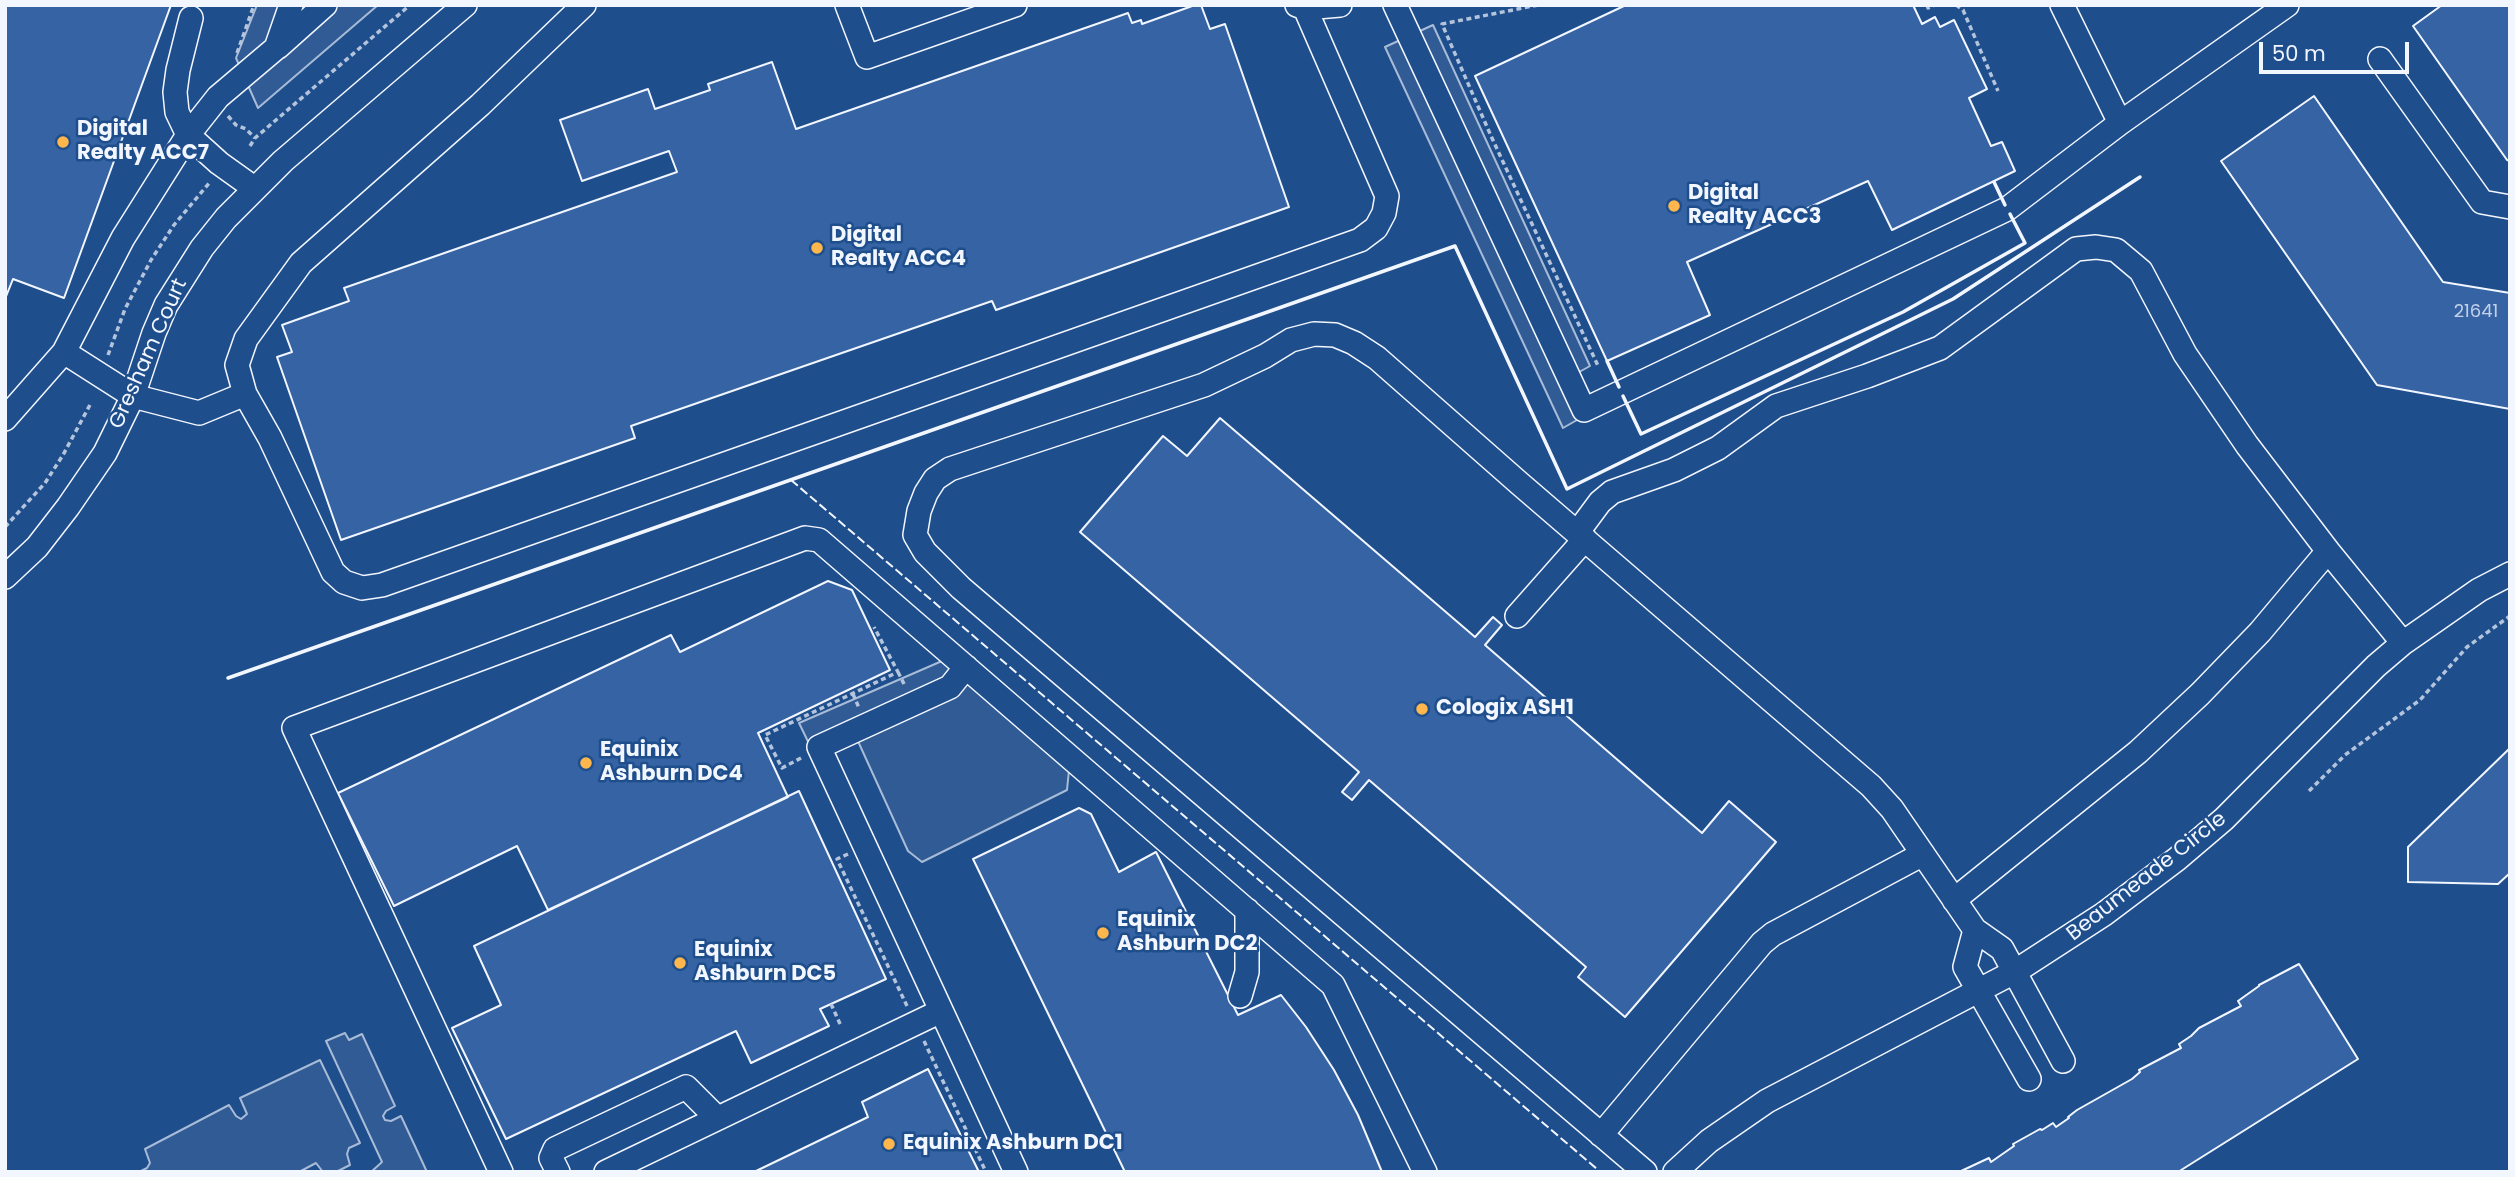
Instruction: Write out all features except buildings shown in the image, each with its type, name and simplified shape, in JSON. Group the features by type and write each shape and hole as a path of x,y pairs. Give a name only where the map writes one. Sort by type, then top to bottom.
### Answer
{"street":[{"path":"276,48 291,5"},
{"path":"5,419 64,352 123,238 188,135 218,97 326,5"},
{"path":"584,5 480,105 301,263 246,338 237,365 245,394 270,438 333,572 344,582 362,589 408,575 1360,240 1376,228 1384,213 1387,196 1301,7 1338,5"},
{"path":"847,5 867,57 1015,5"},
{"path":"1395,5 1584,410 2007,209 2120,123 2287,5"},
{"path":"2062,5 2120,123"},
{"name":"Gresham Court","path":"5,577 37,547 68,508 105,453 133,396 154,333 184,274 226,218 254,188 458,8"},
{"path":"191,18 178,70 175,92 177,112 188,135 219,163 254,188"},
{"path":"2380,59 2482,202 2510,207"},
{"path":"1517,616 1581,536 1600,502 1612,492 1674,470 1718,447 1776,406 1940,348 2076,249 2096,247 2116,250 2141,271 2185,354 2247,445 2403,643"},
{"path":"1645,1172 961,588 925,552 915,535 919,511 935,479 950,469 1204,385 1265,356 1291,340 1314,334 1335,335 1354,343 1377,358 1871,786 1892,809 1975,930 2002,949 2063,1061"},
{"path":"64,352 133,396 199,413 245,394"},
{"path":"501,1172 294,728 805,538 819,540 1333,985 1425,1172"},
{"path":"1954,900 2138,752 2260,632 2328,551"},
{"name":"Beaumeade Circle","path":"1675,1172 1709,1141 1768,1101 2016,971 2104,914 2196,843 2271,774 2349,693 2403,643 2479,590 2510,574"},
{"path":"966,667 950,687 819,747 1016,1172"},
{"path":"1601,1135 1762,943 1773,934 1923,854"},
{"path":"1240,996 1247,972 1247,910"},
{"path":"1975,930 1965,967 2029,1080"},
{"path":"606,1172 941,1011"},
{"path":"558,1172 551,1158 555,1149 686,1087 717,1118"}],"path":[{"path":"234,60 254,5"},
{"path":"250,146 255,138 410,5"},
{"path":"1538,5 1442,24 1599,368"},
{"path":"1927,5 1928,8 1935,5"},
{"path":"1956,5 1963,10 1998,91"},
{"path":"222,110 236,125 246,129 255,138"},
{"path":"108,357 125,309 151,260 174,225 214,177"},
{"path":"5,527 45,483 64,455 91,403"},
{"path":"2309,791 2344,755 2420,700 2467,647 2510,616"},
{"path":"809,755 782,768 765,735 898,672 874,626"},
{"path":"855,850 837,859 986,1172"},
{"path":"831,1004 841,1026"}],"shaded area":[{"path":"257,5 378,5 258,108 236,58"},
{"path":"1433,25 1590,366 1563,381 1577,420 1563,428 1385,47"},
{"path":"942,661 1069,770 1067,790 922,862 908,851 857,739 816,758 799,723"},
{"path":"345,1033 349,1040 362,1034 395,1106 383,1116 385,1120 391,1121 401,1116 427,1172 371,1172 382,1162 326,1041"},
{"path":"320,1060 360,1143 349,1148 347,1154 350,1165 336,1172 323,1172 316,1163 299,1172 139,1172 150,1163 145,1149 229,1105 241,1119 247,1114 240,1098"}],"fence":[{"path":"791,480 1597,1169"}],"wall":[{"path":"228,678 1455,246 1567,489 1953,299 2140,177"},
{"path":"1994,182 2005,205"},
{"path":"1623,396 1641,434 1903,312 2025,243 2010,214"},
{"path":"1607,361 1619,387"}],"place":[{"name":"Digital Realty ACC7","path":"63,142"},
{"name":"Digital Realty ACC3","path":"1674,206"},
{"name":"Digital Realty ACC4","path":"817,248"},
{"name":"Cologix ASH1","path":"1422,709"},
{"name":"Equinix Ashburn DC4","path":"586,763"},
{"name":"Equinix Ashburn DC2","path":"1103,933"},
{"name":"Equinix Ashburn DC5","path":"680,963"},
{"name":"Equinix Ashburn DC1","path":"889,1144"}]}
